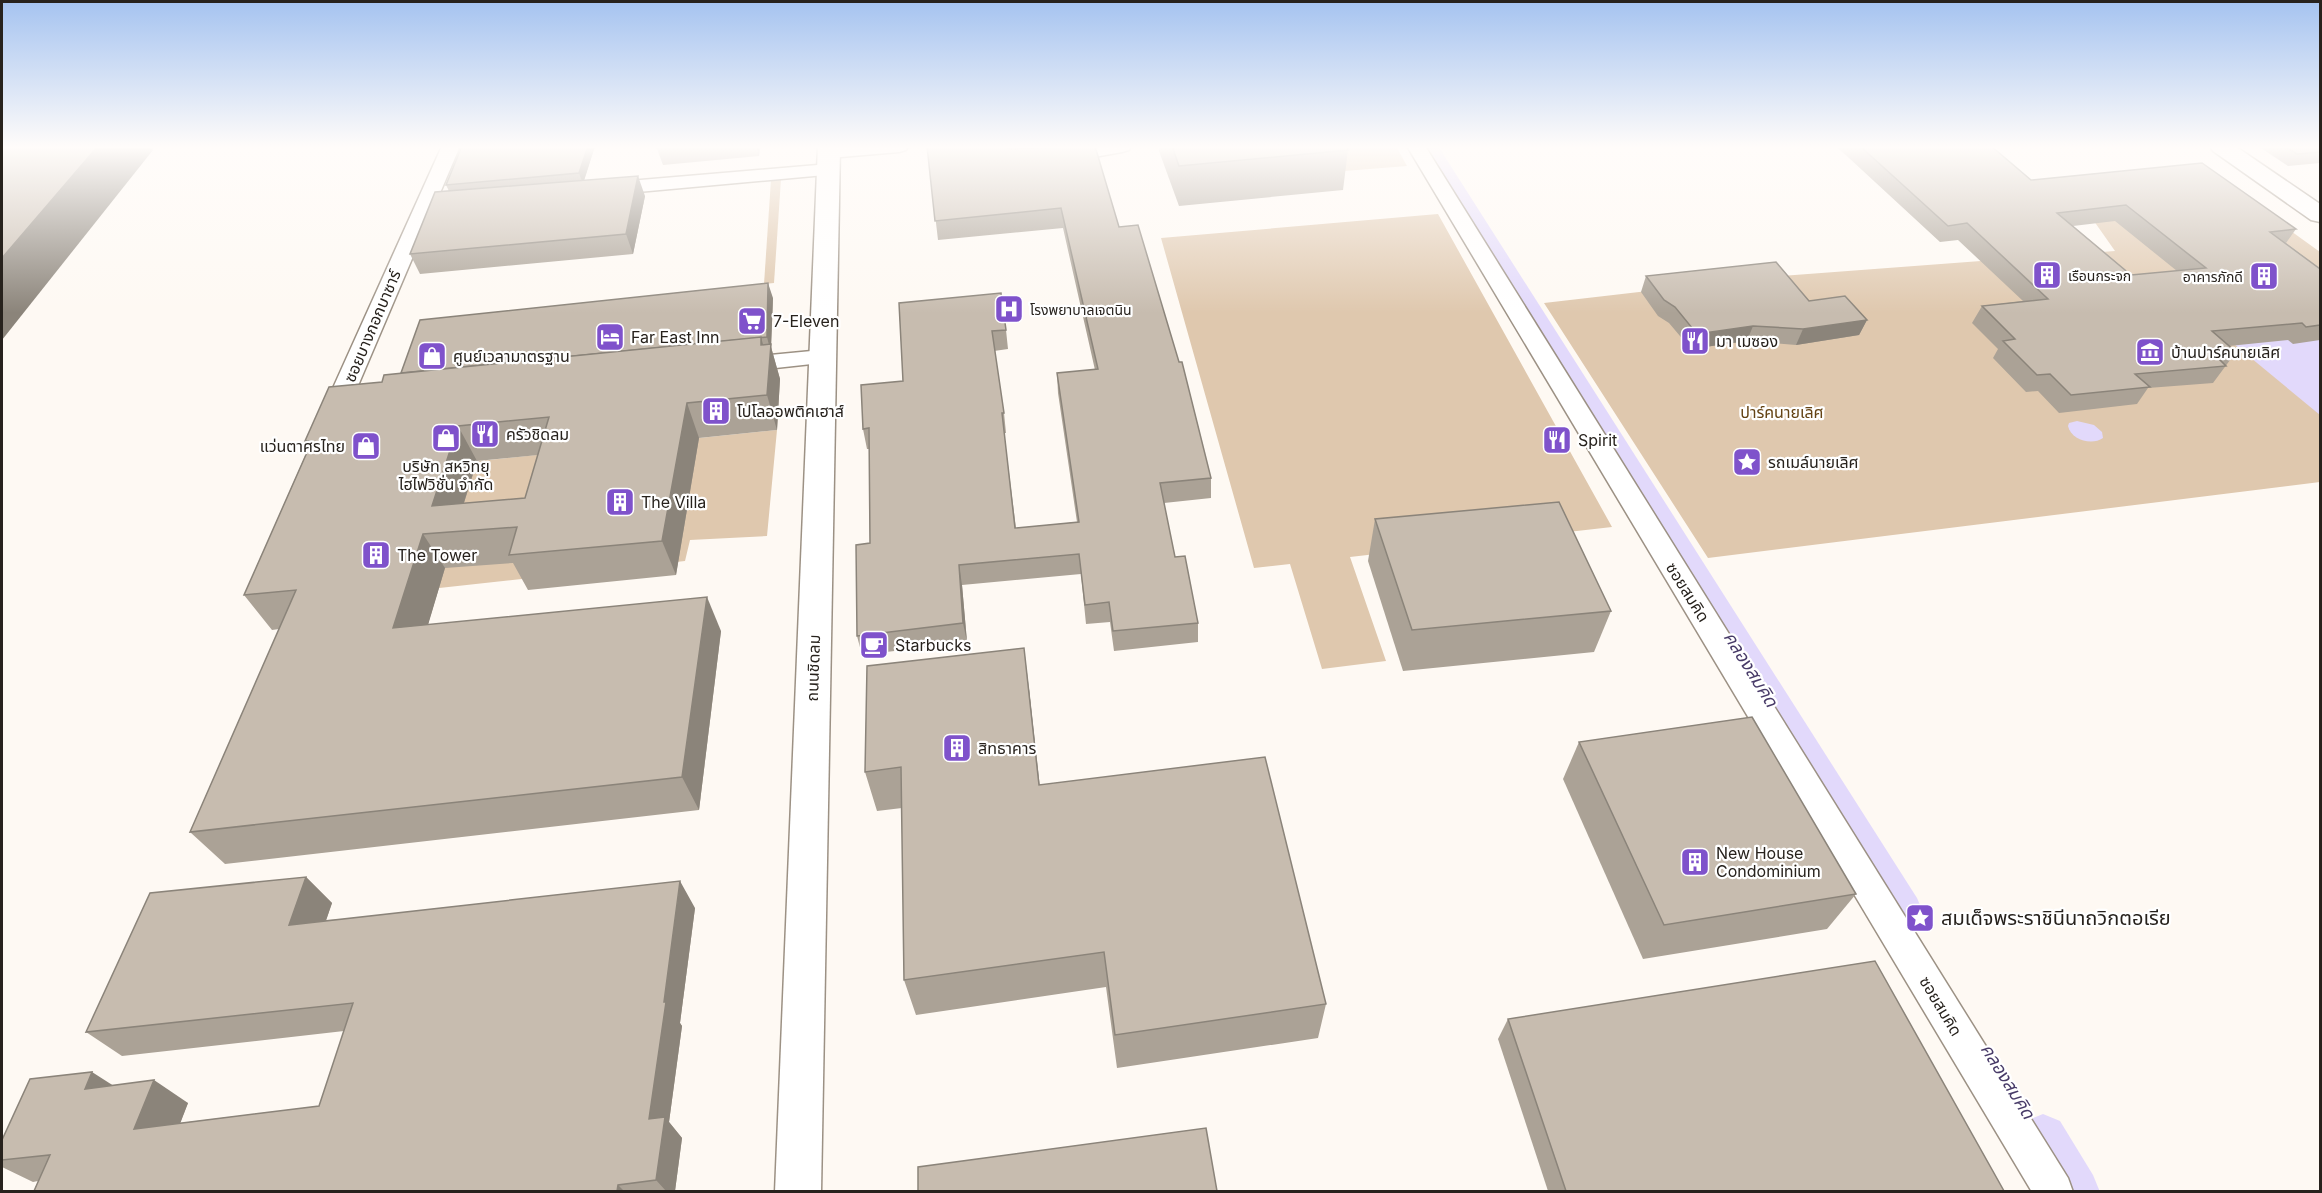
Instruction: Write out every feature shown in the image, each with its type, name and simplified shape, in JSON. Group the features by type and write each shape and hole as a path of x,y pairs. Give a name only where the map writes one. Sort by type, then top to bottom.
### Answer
{"street":[{"name":"ซอยบางกอกบาซาร์","path":"389,402 365,405 355,403 347,396 345,388 426,202"},
{"name":"ถนนชิดลม","path":"798,1191 827,202"},
{"name":"ซอยสมคิด","path":"1450,202 2054,1191"},
{"path":"2301,202 2320,215"},
{"path":"716,368 822,357"}],"green space":[{"path":"770,202 779,202 774,283 764,284"},
{"name":"ปาร์คนายเลิศ","path":"2080,202 2250,202 2320,252 2320,482 1708,558 1544,303 1769,277 2115,251"},
{"path":"1438,214 1612,527 1350,557 1386,661 1322,669 1290,564 1254,568 1161,238"},
{"path":"777,430 767,536 690,540 685,561 275,606 326,477"}],"shaded area":[{"path":"2188,306 2320,340 2320,415"},
{"path":"2077,421 2094,425 2102,432 2103,438 2088,441 2077,438 2068,426 2069,423"}],"building":[{"path":"2,202 50,202 2,258"},
{"path":"431,202 633,202 626,234 410,254"},
{"path":"933,202 1111,202 1119,227 1138,225 1179,362 1182,362 1211,478 1160,483 1175,557 1185,556 1198,623 1113,631 1109,602 1085,605 1079,554 959,565 963,623 857,636 856,545 870,543 869,428 863,429 861,385 903,381 899,303 1001,293 1006,330 992,331 1004,413 1002,413 1015,528 1079,522 1057,373 1098,369 1061,208 935,221"},
{"path":"1921,202 2257,202 2296,229 2270,232 2320,269 2320,325 2306,327 2302,323 2212,331 2236,352 2214,354 2226,366 2135,374 2150,387 2071,395 2050,374 2037,375 2003,341 2015,339 1982,306 2048,299 1967,223 1948,226","holes":["2126,205 2206,268 2131,275 2057,213"]},
{"path":"1776,262 1809,301 1845,296 1867,320 1803,329 1753,326 1697,334 1675,307 1664,300 1646,276"},
{"path":"768,283 767,337 401,373 420,320"},
{"path":"761,337 761,345 771,344 767,395 687,403 662,541 509,555 517,527 423,534 393,628 707,597 682,777 190,832 296,590 244,595 312,441 305,441 329,387 382,382 384,375","holes":["549,417 525,498 432,506 458,426"]},
{"path":"1559,502 1611,611 1412,630 1375,519"},
{"path":"1024,648 1039,785 1265,757 1326,1004 1115,1035 1104,952 904,980 901,767 865,772 867,666"},
{"name":"New House Condominium","path":"1752,717 1856,894 1664,925 1579,742"},
{"path":"306,877 289,925 680,881 649,1119 665,1117 656,1180 618,1185 617,1191 34,1191 50,1155 2,1160 2,1140 30,1079 92,1072 85,1089 154,1080 134,1129 319,1106 353,1003 86,1032 150,893"},
{"path":"1875,961 2004,1191 1566,1191 1508,1019"},
{"path":"1206,1128 1217,1191 918,1191 918,1167"}],"waterway":[{"name":"คลองสมคิด","path":"1461,202 1902,912"},
{"name":"คลองสมคิด","path":"2043,1138 2076,1192"}],"place":[{"name":"เรือนกระจก","path":"2047,275"},
{"name":"อาคารภักดี","path":"2264,276"},
{"name":"โรงพยาบาลเจตนิน","path":"1009,309"},
{"name":"7-Eleven","path":"752,321"},
{"name":"Far East Inn","path":"610,337"},
{"name":"มา เมซอง","path":"1695,341"},
{"name":"บ้านปาร์คนายเลิศ","path":"2150,352"},
{"name":"ศูนย์เวลามาตรฐาน","path":"432,356"},
{"name":"โปโลออพติคเฮาส์","path":"716,411"},
{"name":"ครัวชิดลม","path":"485,434"},
{"name":"บริษัท สหวิทยุ ไฮไฟวิชั่น จำกัด","path":"446,438"},
{"name":"Spirit","path":"1557,440"},
{"name":"แว่นตาศรไทย","path":"366,446"},
{"name":"รถเมล์นายเลิศ","path":"1747,462"},
{"name":"The Villa","path":"620,502"},
{"name":"The Tower","path":"376,555"},
{"name":"Starbucks","path":"874,645"},
{"name":"สิทธาคาร","path":"957,748"},
{"name":"New House Condominium","path":"1695,862"},
{"name":"สมเด็จพระราชินีนาถวิกตอเรีย","path":"1920,918"}]}
